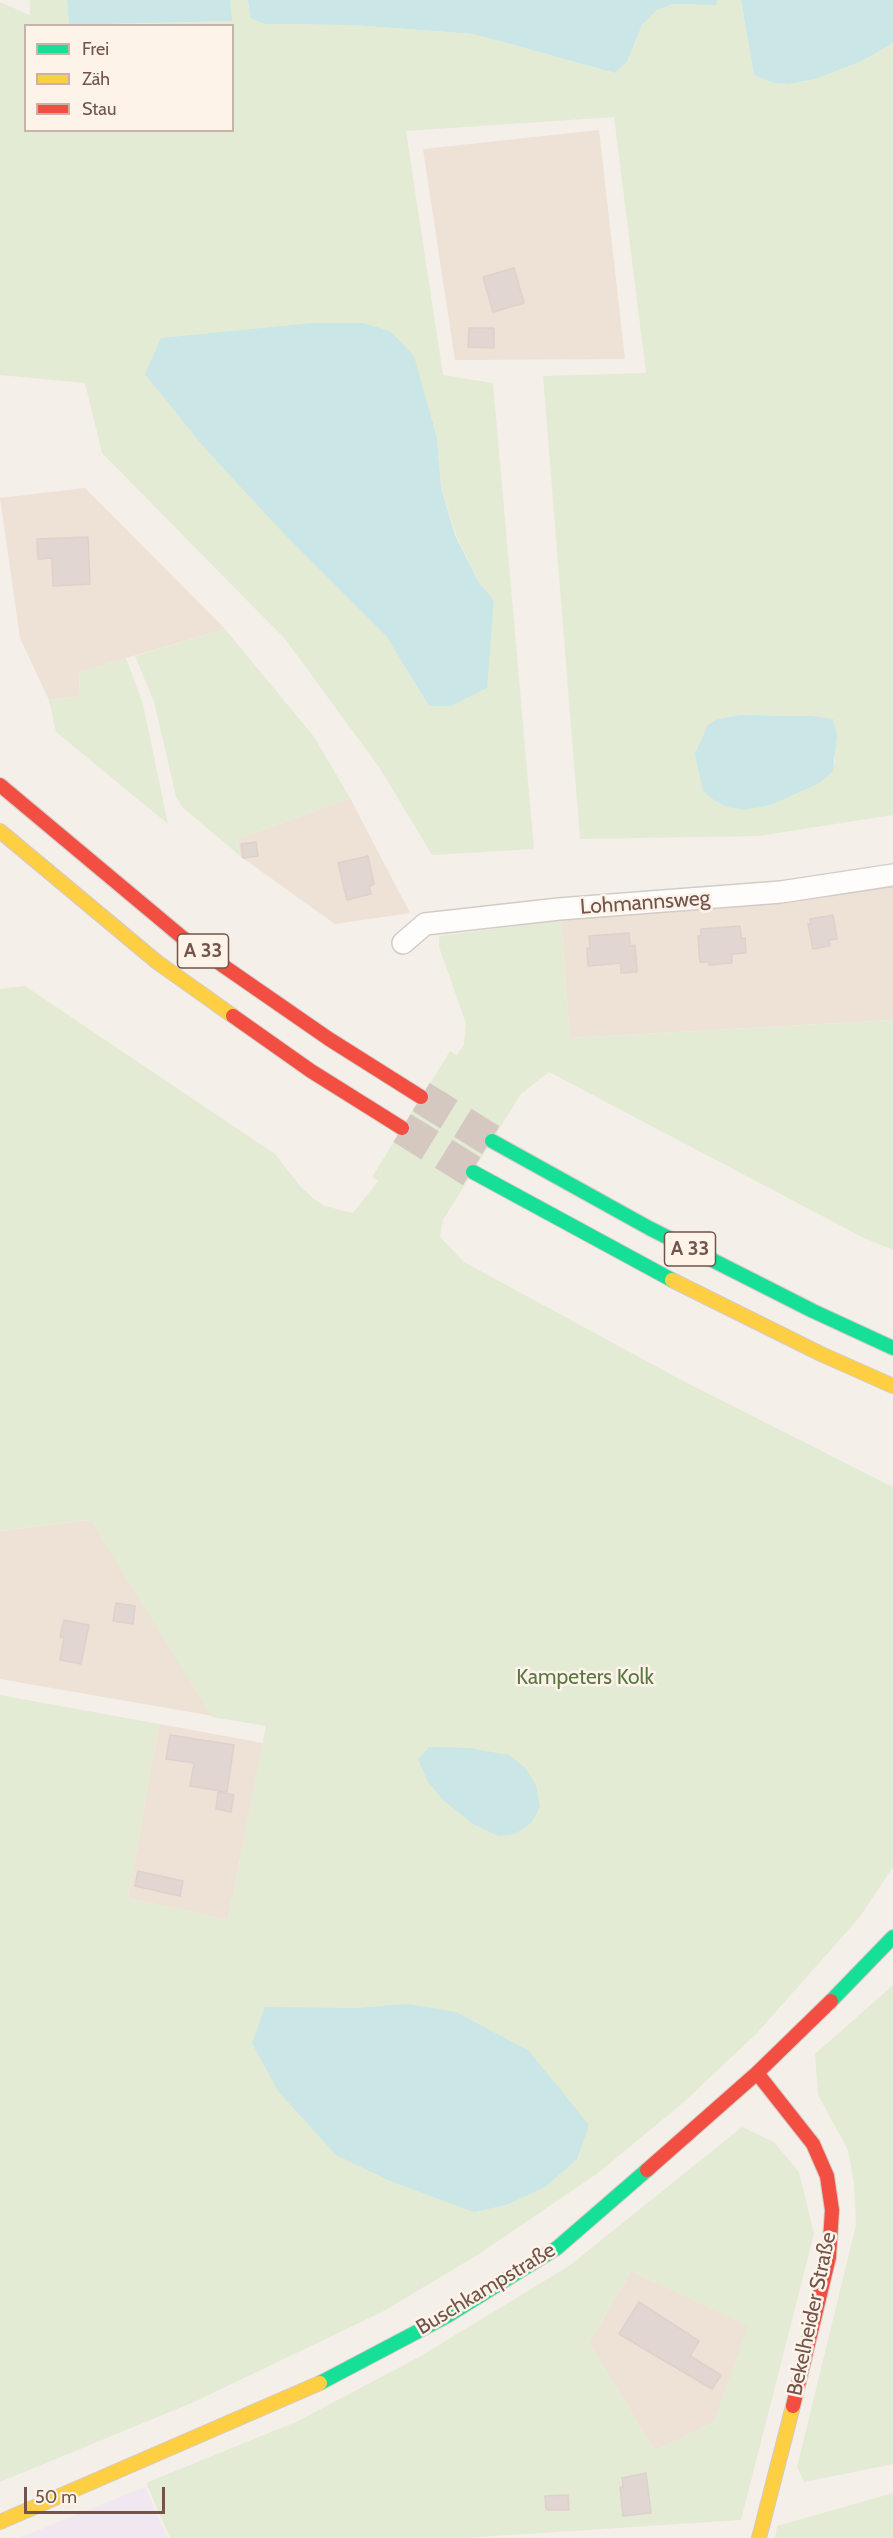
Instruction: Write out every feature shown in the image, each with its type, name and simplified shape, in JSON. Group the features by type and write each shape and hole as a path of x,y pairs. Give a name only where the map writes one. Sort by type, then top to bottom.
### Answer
{"main road":[{"name":"A 33","path":"0,785 183,938 330,1039 421,1097"},
{"name":"A 33","path":"0,831 157,962 311,1071 402,1128"},
{"name":"A 33","path":"492,1141 649,1228 813,1311 893,1348"},
{"name":"A 33","path":"473,1172 636,1262 820,1354 893,1386"},
{"name":"Buschkampstraße","path":"0,2522 322,2382 447,2316 557,2248 678,2145 757,2073 863,1970 893,1937"},
{"name":"Bekelheider Straße","path":"757,2073 813,2144 827,2176 832,2210 829,2257 820,2301 759,2538"}],"street":[{"name":"Lohmannsweg","path":"403,943 425,924 559,909 781,892 893,875"}],"shaded area":[{"path":"599,130 625,359 455,360 423,149"},
{"path":"85,488 225,629 79,672 80,696 49,700 20,638 0,498"},
{"path":"350,798 410,913 335,924 240,856 238,839"},
{"path":"893,887 893,1020 570,1038 561,920 789,903"},
{"path":"92,1520 213,1716 0,1679 0,1531"},
{"path":"159,1724 263,1743 228,1920 128,1898"},
{"path":"631,2271 749,2326 714,2422 655,2451 589,2343"},
{"path":"145,2487 167,2538 19,2538"}],"green space":[{"path":"30,0 67,0 69,24 24,24 24,132 234,132 234,24 129,24 231,21 230,0 248,0 250,18 264,24 352,25 474,34 615,73 627,62 642,25 657,10 673,4 716,5 718,0 741,0 754,75 773,83 789,84 815,79 862,61 893,43 893,815 759,836 580,839 543,376 646,373 614,117 406,131 443,375 493,383 534,849 432,855 379,767 285,639 102,453 85,383 0,375 0,2 30,15","holes":["313,323 437,438 441,487 456,535 478,581 494,602 486,688 429,706 386,636 201,444 145,373","739,715 811,716 835,755 835,763 818,784 771,805 718,719"]},
{"path":"225,629 315,738 350,798 238,839 240,856 182,807 176,796 154,702 135,656"},
{"path":"126,658 143,704 168,824 56,732 49,700 80,696 79,672"},
{"name":"Kampeters Kolk","path":"561,920 570,1038 893,1020 893,1250 862,1237 549,1072 521,1094 443,1220 440,1237 464,1262 685,1382 893,1487 893,1867 859,1918 757,2033 684,2102 598,2173 479,2254 382,2312 194,2402 0,2482 0,1695 159,1724 128,1898 228,1920 266,1726 212,1717 90,1520 0,1531 0,989 25,986 275,1154 300,1186 314,1199 325,1206 353,1213 378,1181 372,1177 450,1051 457,1055 464,1044 466,1023 439,947 439,936"},
{"path":"893,1985 893,2464 804,2482 797,2467 856,2225 854,2184 848,2150 818,2095 815,2054"},
{"path":"742,2127 774,2142 799,2172 814,2234 741,2520 465,2538 170,2538 146,2483 298,2421 419,2357 569,2266","holes":["631,2271 748,2326 714,2422 655,2451 589,2343"]},
{"path":"893,2493 893,2538 775,2538 777,2526"}],"water":[{"path":"67,0 230,0 232,21 110,24 69,24"},
{"path":"248,0 718,0 716,5 673,4 657,10 642,25 627,62 615,73 474,34 352,25 264,24 250,18"},
{"path":"741,0 893,0 893,43 862,61 815,79 789,84 773,83 754,75"},
{"path":"313,323 363,323 390,331 414,356 437,438 441,487 455,535 478,581 494,601 487,688 451,706 429,706 386,636 288,538 201,444 145,374 161,338"},
{"path":"739,715 811,716 833,719 837,735 833,771 818,784 771,805 744,810 727,807 714,800 703,791 695,754 708,725 718,719"},
{"path":"429,1747 469,1748 509,1755 525,1768 536,1785 540,1807 531,1823 515,1834 498,1836 473,1824 443,1800 428,1782 418,1759"},
{"path":"408,2004 456,2012 529,2051 589,2125 577,2159 545,2187 506,2205 474,2212 390,2181 336,2155 278,2091 252,2043 265,2007 357,2008"}],"building":[{"path":"514,268 524,303 493,312 483,277"},
{"path":"469,328 494,328 494,348 468,347"},
{"path":"88,537 90,584 53,586 52,558 38,559 37,539"},
{"path":"256,842 258,856 243,858 241,844"},
{"path":"368,856 374,884 369,886 371,894 347,900 338,863"},
{"path":"833,915 837,939 829,940 830,946 813,949 808,924 811,924 810,919"},
{"path":"740,926 741,938 745,938 746,953 732,954 732,963 709,965 709,962 700,962 698,936 701,936 701,929"},
{"path":"629,933 630,946 635,945 637,972 621,973 621,963 588,966 589,936"},
{"path":"116,1603 135,1606 133,1624 113,1621"},
{"path":"64,1620 89,1625 81,1664 60,1660 64,1638 60,1637"},
{"path":"170,1735 234,1745 227,1792 190,1786 194,1763 166,1759"},
{"path":"218,1792 234,1795 231,1812 216,1809"},
{"path":"138,1871 183,1881 180,1896 135,1886"},
{"path":"639,2302 699,2341 690,2356 721,2375 712,2389 619,2334"},
{"path":"646,2473 651,2513 623,2516 620,2487 623,2487 622,2478"},
{"path":"568,2495 569,2510 546,2510 545,2496"}],"tunnel":[{"path":"421,1097 492,1141"},
{"path":"402,1128 473,1172"}],"traffic: fast":[{"path":"492,1141 649,1228 813,1311 893,1348"},
{"path":"473,1172 672,1280"},
{"path":"831,2001 893,1937"},
{"path":"320,2383 447,2316 557,2248 647,2170"}],"traffic: slow":[{"path":"0,831 157,962 233,1016"},
{"path":"672,1280 821,1354 893,1386"},
{"path":"0,2522 320,2383"},
{"path":"759,2538 793,2406"}],"traffic: jam":[{"path":"0,785 183,938 329,1039 421,1097"},
{"path":"233,1016 311,1071 402,1128"},
{"path":"647,2170 757,2073 831,2001"},
{"path":"757,2073 813,2144 827,2176 832,2210 829,2257 793,2406"}]}
